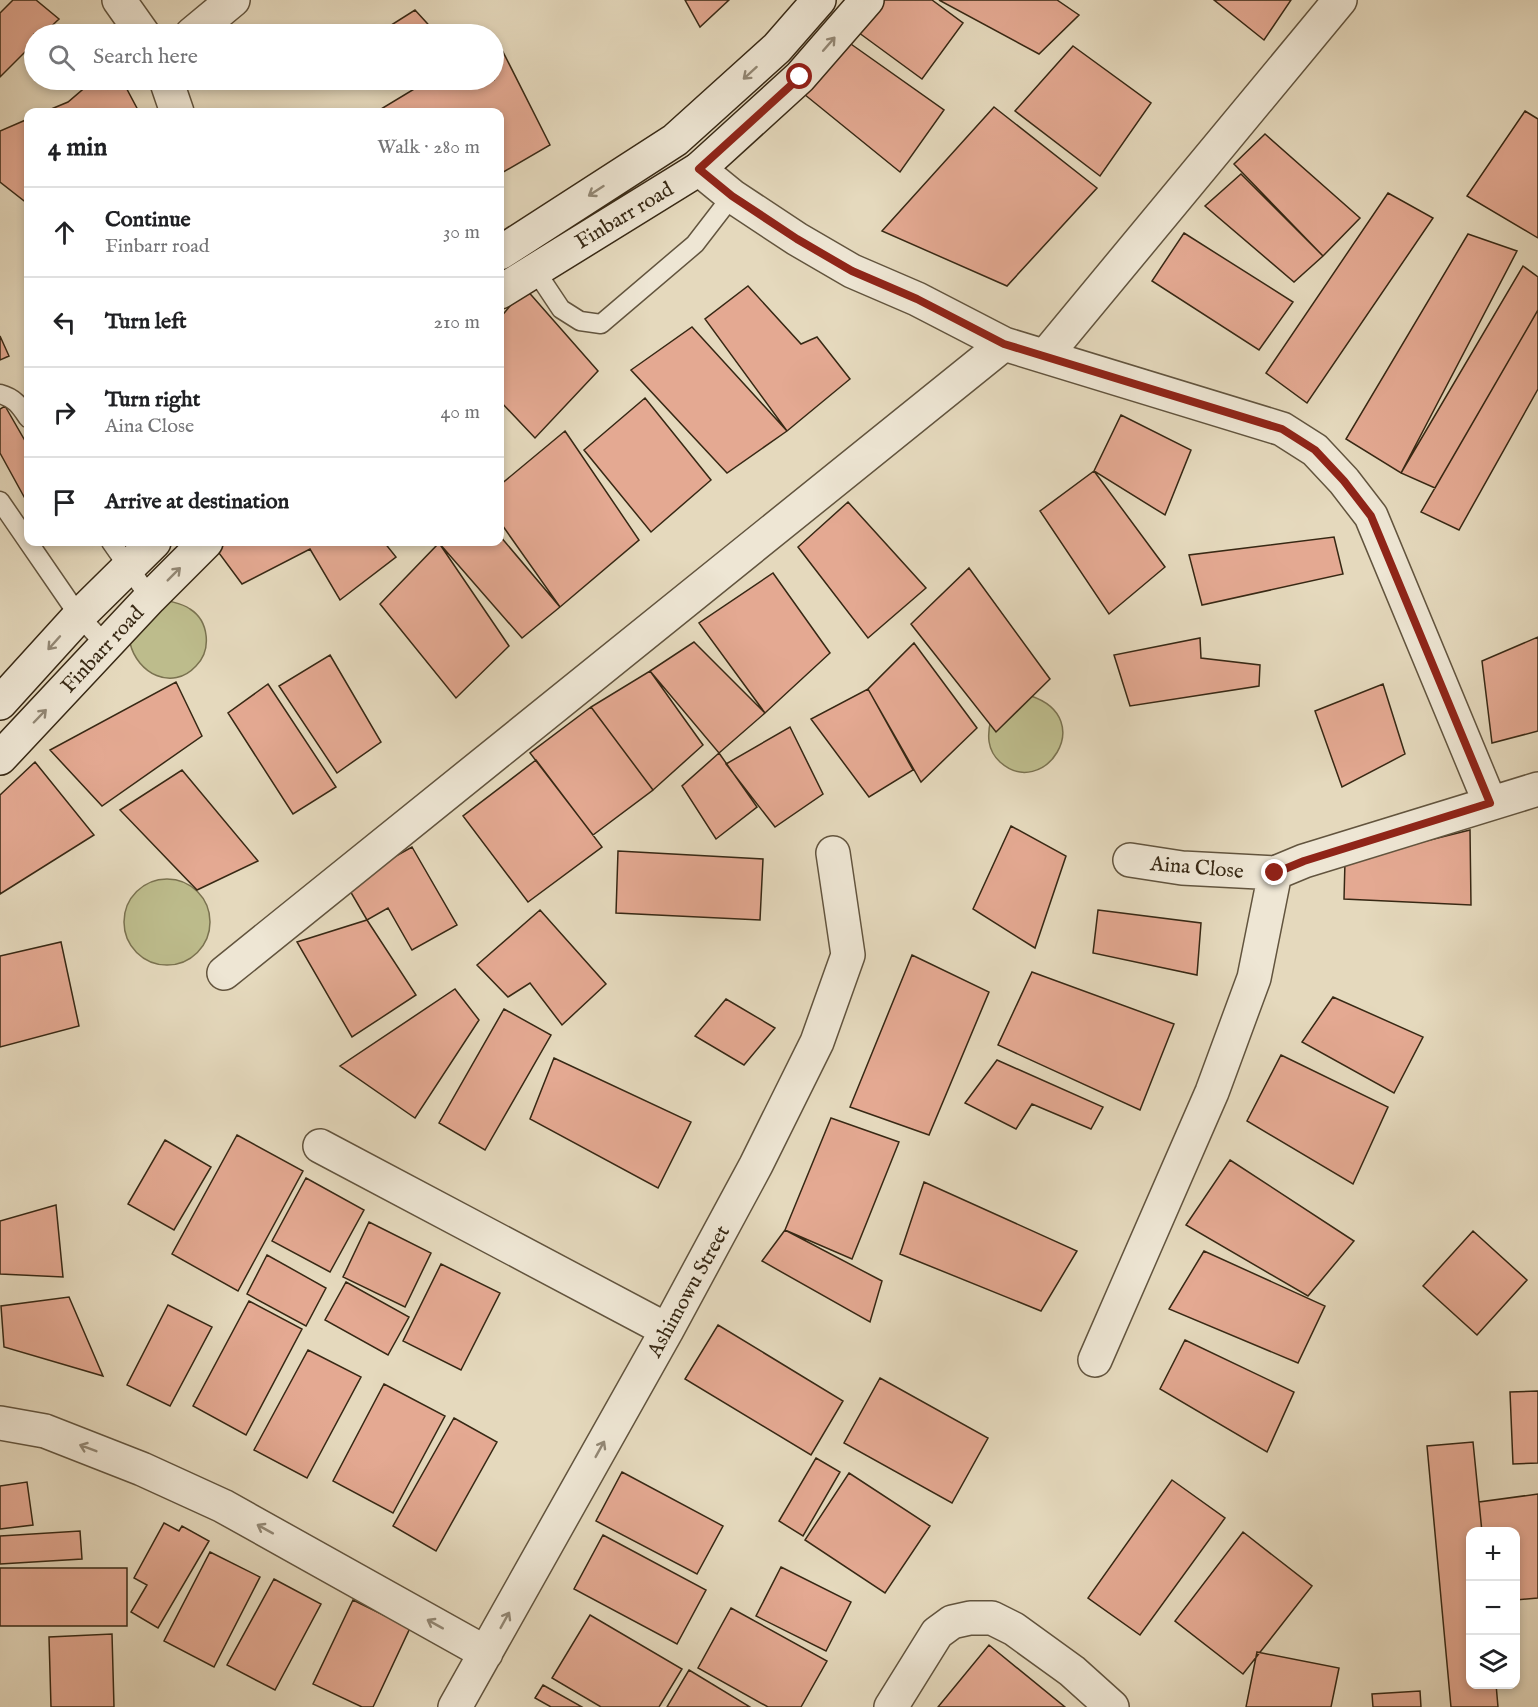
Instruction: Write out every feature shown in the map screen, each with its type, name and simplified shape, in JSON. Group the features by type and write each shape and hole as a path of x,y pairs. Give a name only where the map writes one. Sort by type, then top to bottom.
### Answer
{"street":[{"path":"119,0 136,24"},
{"path":"204,24 233,0"},
{"name":"Finbarr road","path":"504,250 675,140 777,48 819,0"},
{"name":"Finbarr road","path":"504,289 699,169 800,77 867,0"},
{"path":"1046,355 1340,0"},
{"path":"169,90 176,108"},
{"path":"699,169 732,196 797,239 852,271 917,299 1004,344 1282,429 1315,450 1344,481 1371,516 1490,803"},
{"path":"224,973 1004,344"},
{"name":"Finbarr road","path":"0,703 79,616 120,554 143,546"},
{"name":"Finbarr road","path":"0,758 202,546"},
{"name":"Aina Close","path":"1130,860 1182,868 1275,873 1304,861 1538,789"},
{"name":"Ashimowu Street","path":"455,1707 667,1330 756,1165 817,1042 848,955 833,853"},
{"path":"1095,1360 1212,1092 1254,978 1275,873"},
{"path":"320,1146 667,1330"},
{"path":"0,1423 45,1431 142,1469 223,1506 486,1653"},
{"path":"891,1707 937,1633 952,1622 970,1618 992,1618 1014,1629 1072,1671 1112,1707"}],"lane":[{"path":"535,270 561,309 580,321 601,324 695,244 732,196"},
{"path":"0,394 18,403 24,412"},
{"path":"0,501 24,536"},
{"path":"31,546 79,616 107,646"},
{"path":"120,554 150,598"}],"shaded area":[{"path":"169,601 185,606 196,614 206,636 201,659 187,674 177,678 157,676 148,670 134,654 130,643"},
{"path":"1031,696 1051,707 1061,722 1062,737 1057,752 1047,764 1033,771 1016,771 1000,762 990,747 991,719"},
{"path":"159,879 175,879 198,891 207,905 210,922 207,939 198,953 175,965 159,965 143,958 131,946 124,930 124,914 131,898 143,886"}],"building":[{"path":"13,0 36,0 59,19 54,24 24,24 24,53 0,77 0,13"},
{"path":"685,0 729,0 700,27"},
{"path":"875,0 932,0 963,23 922,79 851,27"},
{"path":"939,0 1057,0 1079,15 1039,54"},
{"path":"1214,0 1291,0 1264,40"},
{"path":"415,10 428,24 393,24"},
{"path":"841,37 944,110 900,172 799,90"},
{"path":"1073,46 1151,103 1100,176 1015,111"},
{"path":"504,54 550,145 504,172 504,108 383,108 412,90 504,90"},
{"path":"82,90 127,90 137,108 54,108 68,102"},
{"path":"994,107 1097,188 1007,286 882,231"},
{"path":"1525,111 1538,119 1538,238 1467,196"},
{"path":"24,121 24,201 0,182 0,131"},
{"path":"1265,134 1360,218 1323,256 1234,164"},
{"path":"1241,174 1323,256 1294,282 1205,206"},
{"path":"1388,193 1433,218 1307,403 1266,373"},
{"path":"1184,233 1293,302 1259,350 1152,281"},
{"path":"1468,234 1517,251 1401,473 1346,439"},
{"path":"1523,266 1538,277 1538,310 1435,488 1401,473"},
{"path":"748,286 801,344 817,337 850,379 787,431 705,319"},
{"path":"525,288 598,371 535,438 504,405 504,313"},
{"path":"1538,310 1538,389 1459,530 1421,512"},
{"path":"692,327 787,431 727,473 631,370"},
{"path":"0,336 9,356 0,360"},
{"path":"645,398 711,480 651,532 584,450"},
{"path":"5,406 24,439 24,497 0,453 0,409"},
{"path":"1121,415 1191,450 1165,515 1094,471"},
{"path":"565,431 639,540 560,607 504,528 504,482"},
{"path":"1094,471 1165,567 1109,614 1040,511"},
{"path":"848,502 926,588 868,638 798,547"},
{"path":"1334,537 1343,574 1202,605 1189,555"},
{"path":"504,541 560,607 522,638 442,546 504,546"},
{"path":"220,546 387,546 396,557 340,600 310,549 242,584 216,549"},
{"path":"436,546 441,546 509,646 456,698 380,604"},
{"path":"969,568 1050,679 996,732 911,624"},
{"path":"773,573 830,653 765,713 699,623"},
{"path":"1538,637 1538,731 1492,743 1482,661"},
{"path":"1200,638 1201,658 1260,665 1259,686 1130,706 1114,655"},
{"path":"694,642 765,713 719,753 650,671"},
{"path":"914,643 977,728 921,782 868,689"},
{"path":"330,655 381,742 337,773 279,686"},
{"path":"650,671 703,745 653,790 591,707"},
{"path":"176,682 202,736 102,806 50,750"},
{"path":"268,684 336,787 293,814 228,713"},
{"path":"1383,684 1405,754 1342,787 1315,711"},
{"path":"868,689 913,770 869,797 811,719"},
{"path":"591,707 653,790 593,835 530,753"},
{"path":"790,727 823,794 775,827 726,764"},
{"path":"719,753 757,807 716,839 682,786"},
{"path":"536,760 602,847 528,902 463,816"},
{"path":"35,762 94,835 0,894 0,795"},
{"path":"182,770 258,861 197,890 120,810"},
{"path":"1011,826 1066,856 1035,948 973,909"},
{"path":"1470,830 1471,905 1344,899 1345,861"},
{"path":"412,847 457,925 412,950 388,908 367,920 346,884"},
{"path":"618,851 763,859 760,920 616,913"},
{"path":"540,910 606,984 562,1025 530,983 508,997 477,965"},
{"path":"1098,910 1201,923 1197,975 1093,953"},
{"path":"367,920 416,995 352,1037 297,942"},
{"path":"61,942 79,1026 0,1047 0,956"},
{"path":"912,955 989,992 929,1135 850,1107"},
{"path":"1032,972 1174,1024 1140,1110 998,1045"},
{"path":"455,989 479,1020 415,1118 340,1066"},
{"path":"1333,997 1423,1037 1394,1093 1302,1042"},
{"path":"726,999 775,1028 744,1065 695,1036"},
{"path":"504,1009 551,1035 485,1150 439,1123"},
{"path":"1281,1055 1388,1107 1353,1184 1247,1121"},
{"path":"554,1058 691,1122 658,1188 530,1119"},
{"path":"997,1060 1103,1107 1091,1129 1032,1104 1016,1129 965,1103"},
{"path":"831,1118 899,1142 852,1259 785,1230"},
{"path":"237,1135 303,1171 238,1291 172,1254"},
{"path":"165,1140 211,1167 174,1230 128,1204"},
{"path":"1230,1160 1354,1241 1308,1296 1186,1225"},
{"path":"306,1178 364,1210 330,1272 272,1241"},
{"path":"924,1182 1077,1251 1041,1311 900,1254"},
{"path":"56,1205 63,1277 0,1274 0,1221"},
{"path":"369,1222 431,1253 405,1307 343,1277"},
{"path":"785,1230 882,1281 870,1322 762,1261"},
{"path":"1473,1231 1527,1280 1477,1335 1423,1286"},
{"path":"1204,1251 1325,1306 1298,1363 1169,1309"},
{"path":"267,1255 326,1288 306,1326 247,1294"},
{"path":"441,1264 500,1293 461,1370 403,1341"},
{"path":"346,1282 409,1317 388,1355 325,1320"},
{"path":"69,1297 103,1376 4,1347 1,1306"},
{"path":"249,1301 302,1329 246,1435 193,1406"},
{"path":"168,1305 212,1327 170,1406 127,1385"},
{"path":"718,1325 843,1401 811,1455 685,1379"},
{"path":"1185,1340 1294,1392 1267,1452 1160,1389"},
{"path":"308,1350 361,1377 307,1478 254,1450"},
{"path":"880,1378 988,1438 952,1503 844,1443"},
{"path":"384,1384 445,1416 393,1513 333,1481"},
{"path":"1538,1391 1538,1463 1513,1464 1510,1392"},
{"path":"454,1418 497,1442 436,1551 393,1526"},
{"path":"1473,1442 1482,1527 1466,1527 1466,1689 1496,1689 1498,1707 1451,1707 1427,1446"},
{"path":"816,1458 840,1472 803,1536 779,1521"},
{"path":"622,1472 723,1526 697,1574 596,1521"},
{"path":"849,1473 930,1526 885,1593 805,1540"},
{"path":"1172,1480 1225,1518 1140,1635 1088,1598"},
{"path":"27,1482 33,1525 0,1529 0,1486"},
{"path":"1538,1494 1538,1598 1520,1600 1520,1527 1482,1527 1479,1502"},
{"path":"164,1523 179,1531 182,1526 209,1541 158,1628 131,1612 147,1585 134,1578"},
{"path":"80,1531 82,1559 0,1564 0,1536"},
{"path":"1243,1532 1312,1586 1243,1674 1175,1621"},
{"path":"603,1535 706,1590 677,1644 574,1589"},
{"path":"210,1552 260,1577 214,1667 164,1641"},
{"path":"781,1567 851,1602 826,1651 756,1616"},
{"path":"0,1568 127,1568 127,1626 0,1626"},
{"path":"274,1579 321,1604 275,1690 227,1665"},
{"path":"353,1600 410,1628 373,1707 362,1707 313,1684"},
{"path":"731,1608 827,1661 801,1707 768,1707 698,1668"},
{"path":"590,1615 682,1669 659,1707 601,1707 552,1678"},
{"path":"112,1634 114,1707 51,1707 49,1637"},
{"path":"989,1645 1065,1707 938,1707"},
{"path":"1257,1652 1339,1668 1331,1707 1246,1707"},
{"path":"689,1670 750,1707 667,1707"},
{"path":"543,1685 582,1707 551,1707 535,1698"},
{"path":"1420,1691 1421,1707 1373,1707 1372,1694"}],"route":[{"path":"800,77 699,169 732,196 797,239 852,271 917,299 1004,344 1282,429 1315,450 1344,481 1371,516 1490,803 1304,861 1275,873"}]}
